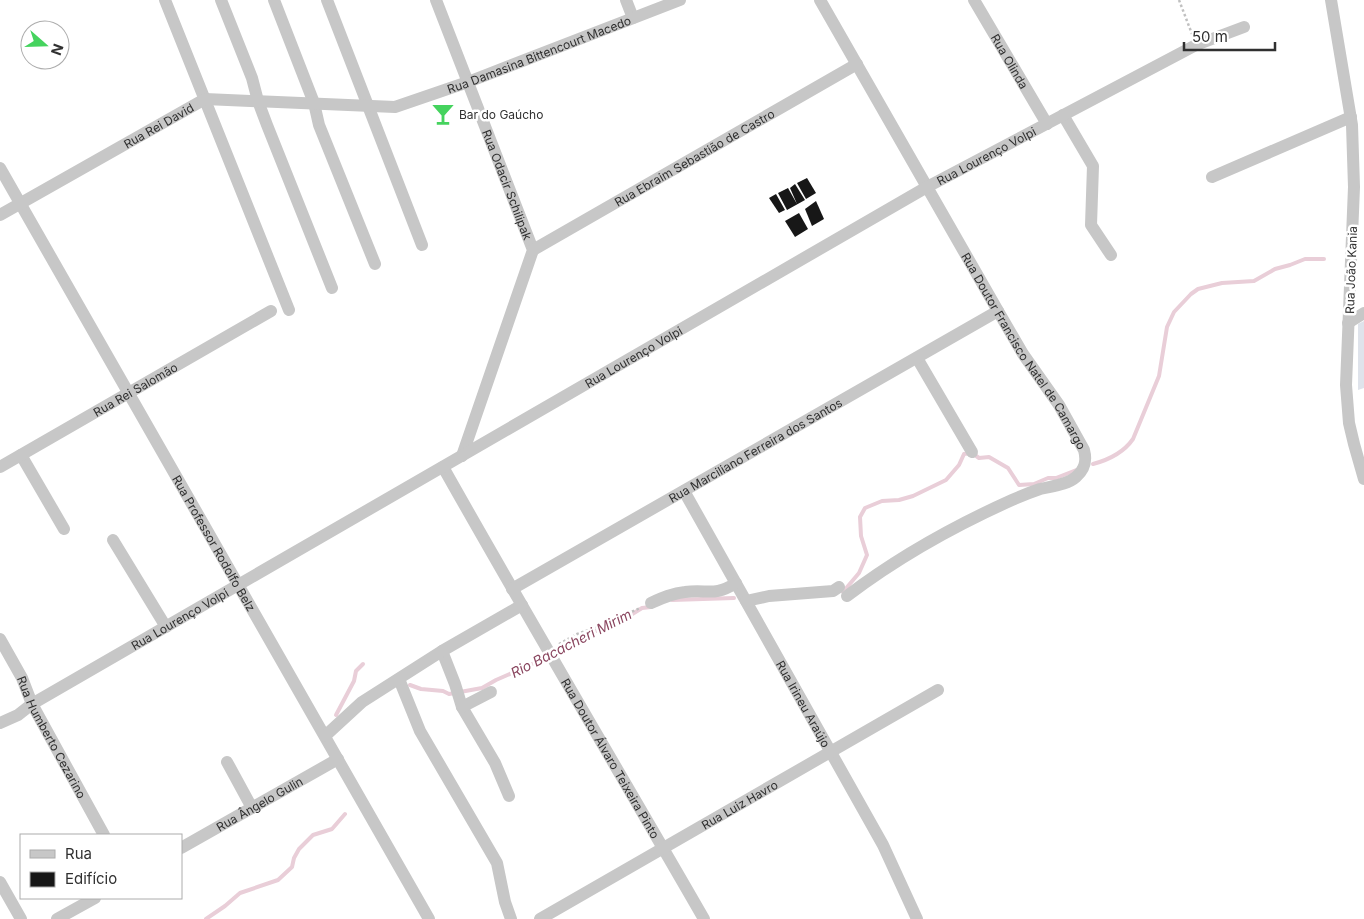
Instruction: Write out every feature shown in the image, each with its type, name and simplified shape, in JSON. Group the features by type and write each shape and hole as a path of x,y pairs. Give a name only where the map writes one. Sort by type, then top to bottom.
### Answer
{"street":[{"path":"165,0 289,310"},
{"path":"221,0 252,78 258,101 332,288"},
{"path":"274,0 314,103 319,125 374,264"},
{"path":"327,0 422,245"},
{"name":"Rua Odacir Schilipak","path":"436,0 533,250 462,456"},
{"path":"626,0 633,18"},
{"name":"Rua Damasina Bittencourt Macedo","path":"395,106 468,82 680,0"},
{"name":"Rua Doutor Francisco Natel de Camargo","path":"746,601 769,596 833,591 843,592 992,509 1039,489 1069,482 1081,472 1085,466 1086,458 1084,450 1059,404 1023,354 820,0"},
{"name":"Rua Olinda","path":"974,0 1047,124"},
{"name":"Rua João Kania","path":"1331,0 1356,121 1348,323 1347,403 1354,444 1364,479"},
{"name":"Rua Lourenço Volpi","path":"0,723 18,715 32,704 927,187 1196,45 1244,27"},
{"name":"Rua Ebraim Sebastião de Castro","path":"533,250 857,64"},
{"name":"Rua Rei David","path":"0,215 205,99 395,106"},
{"path":"1063,115 1093,166 1091,226 1111,256"},
{"path":"1212,177 1356,121"},
{"name":"Rua Professor Rodolfo Belz","path":"0,168 429,919"},
{"name":"Rua Rei Salomão","path":"0,467 271,310"},
{"name":"Rua Marciliano Ferreira dos Santos","path":"512,589 998,311"},
{"path":"1348,323 1364,313"},
{"path":"917,358 972,452"},
{"path":"21,455 64,529"},
{"name":"Rua Doutor Álvaro Teixeira Pinto","path":"443,466 512,589 560,668 704,919"},
{"name":"Rua Irineu Araújo","path":"684,491 883,845 917,919"},
{"path":"113,540 166,627"},
{"path":"651,603 664,597 686,592 720,592 736,584"},
{"path":"325,736 362,702 407,672 522,605"},
{"name":"Rua Humberto Cezarino","path":"0,639 22,678 32,704 103,834"},
{"path":"442,651 462,707 495,763 509,796"},
{"path":"399,679 420,731 497,863 511,919"},
{"name":"Rua Luiz Havro","path":"540,919 938,690"},
{"path":"462,707 491,692"},
{"name":"Rua Ângelo Gulin","path":"182,847 338,759"},
{"path":"227,762 252,808"},
{"path":"0,882 21,919"},
{"path":"57,919 93,899"}],"path":[{"path":"1179,0 1196,45"},
{"path":"548,649 651,603"}],"shaded area":[{"path":"1364,321 1364,388 1358,390 1358,324"}],"building":[{"path":"807,178 816,193 806,199 797,183"},
{"path":"795,184 805,200 787,210 778,193 788,188 797,204 790,188"},
{"path":"776,194 785,210 779,213 769,198"},
{"path":"816,201 824,219 812,226 805,209"},
{"path":"799,213 808,229 795,237 785,221"}],"waterway":[{"name":"Rio Bacacheri Mirim","path":"1093,464 1115,455 1133,439 1159,376 1167,327 1174,312 1191,294 1198,289 1222,283 1254,281 1275,269 1305,259 1324,259"},
{"name":"Rio Bacacheri Mirim","path":"843,592 859,573 867,555 861,536 860,517 865,508 882,501 899,500 913,496 946,480 959,465 964,454 972,453 979,458 989,457 1008,468 1019,485 1034,484 1079,469"},
{"name":"Rio Bacacheri Mirim","path":"672,600 734,598"},
{"name":"Rio Bacacheri Mirim","path":"410,685 421,689 443,691 449,694 482,688 606,626 621,621 642,608 651,607"},
{"name":"Rio Bacacheri Mirim","path":"336,715 354,681 356,671 363,664"},
{"name":"Rio Bacacheri Mirim","path":"206,919 240,893 278,880 292,867 299,849 313,835 332,829 345,814"}],"place":[{"name":"Bar do Gaúcho","path":"443,114"}]}
